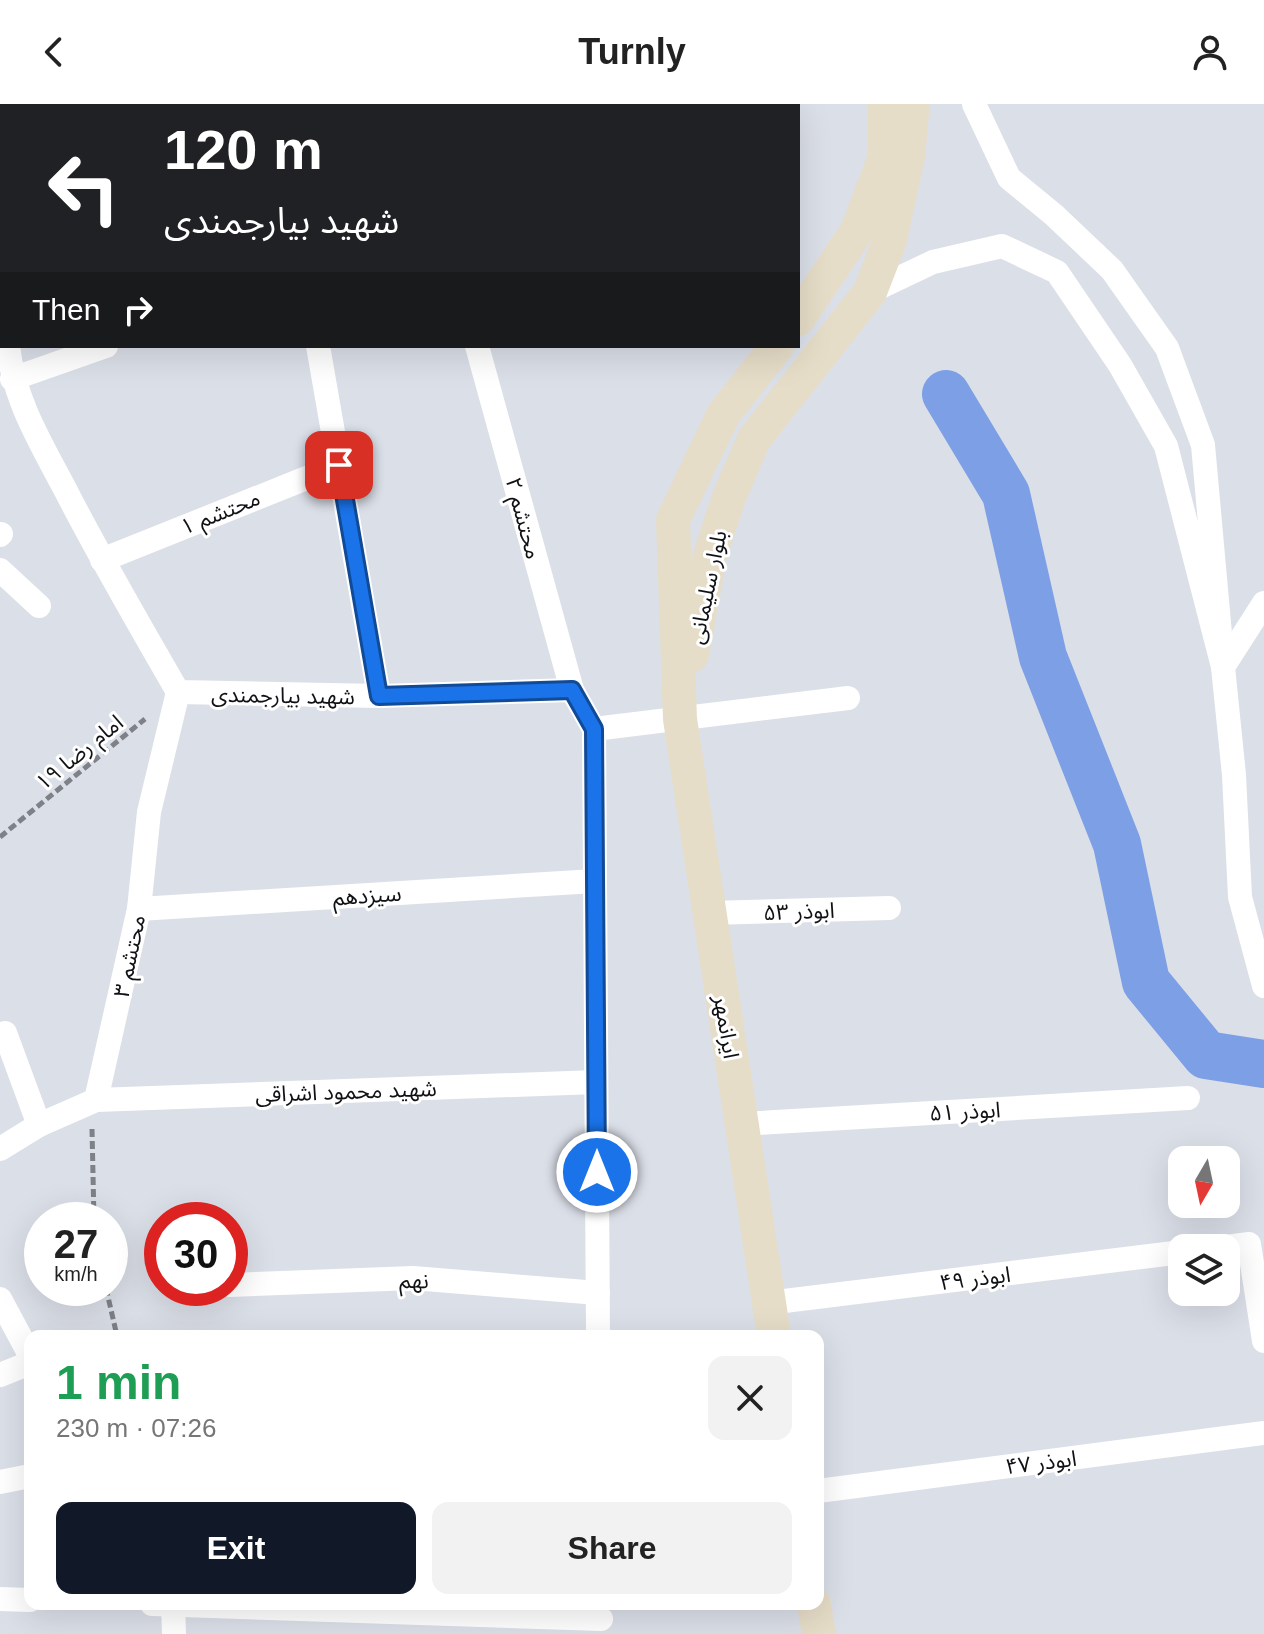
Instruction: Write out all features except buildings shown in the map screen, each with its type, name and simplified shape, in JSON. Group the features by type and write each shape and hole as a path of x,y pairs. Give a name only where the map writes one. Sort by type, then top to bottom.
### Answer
{"main road":[{"path":"800,316 857,231 885,157 885,104"},
{"name":"بلوار سلیمانی","path":"680,719 710,555 729,497 754,439 870,292 890,240 908,156 913,104"},
{"name":"بلوار سلیمانی","path":"680,719 673,520 723,415 775,348"},
{"name":"ایرانمهر","path":"680,719 773,1330"},
{"path":"815,1610 819,1634"}],"street":[{"path":"974,104 1009,178 1112,270 1167,348 1203,445 1234,775 1240,897 1264,986"},
{"path":"870,292 933,262 1002,246 1057,272 1120,365 1166,446 1223,667"},
{"name":"شهید بیارجمندی","path":"8,348 6,373 28,419 102,560 178,692 379,696 572,690"},
{"path":"6,373 99,348"},
{"path":"318,348 379,696"},
{"name":"۲ محتشم","path":"478,348 572,690"},
{"name":"محتشم ۱","path":"102,560 339,465"},
{"path":"0,570 39,606"},
{"path":"1223,667 1264,603"},
{"path":"572,690 594,729 598,1330"},
{"name":"محتشم ۳","path":"96,1100 139,909 149,812 178,692"},
{"path":"594,729 848,698"},
{"name":"سیزدهم","path":"139,909 595,881"},
{"name":"۵۳ ابوذر","path":"710,913 889,908"},
{"path":"5,1033 39,1125"},
{"name":"شهید محمود اشراقی","path":"96,1100 596,1082"},
{"name":"ابوذر ۵۱","path":"742,1124 1188,1098"},
{"path":"0,1149 39,1125 96,1100"},
{"path":"1240,1245 1249,1244 1264,1341"},
{"name":"ابوذر ۴۹","path":"768,1303 1168,1254"},
{"name":"نهم","path":"248,1284 413,1278 598,1293"},
{"path":"0,1299 24,1344"},
{"path":"0,1375 24,1365"},
{"name":"ابوذر ۴۷","path":"824,1490 1264,1433"},
{"path":"0,1482 24,1477"},
{"path":"0,1599 24,1600"},
{"path":"173,1610 174,1634"},
{"path":"480,1610 601,1619"}],"path":[{"name":"امام رضا ۱۹","path":"0,837 178,692"},
{"path":"93,1202 91,1131 96,1100"},
{"path":"110,1306 116,1330"}],"waterway":[{"path":"946,394 1006,494 1043,657 1117,844 1146,982 1206,1055 1264,1064"}],"route":[{"path":"339,465 379,696 572,690 594,729 597,1172"}]}
